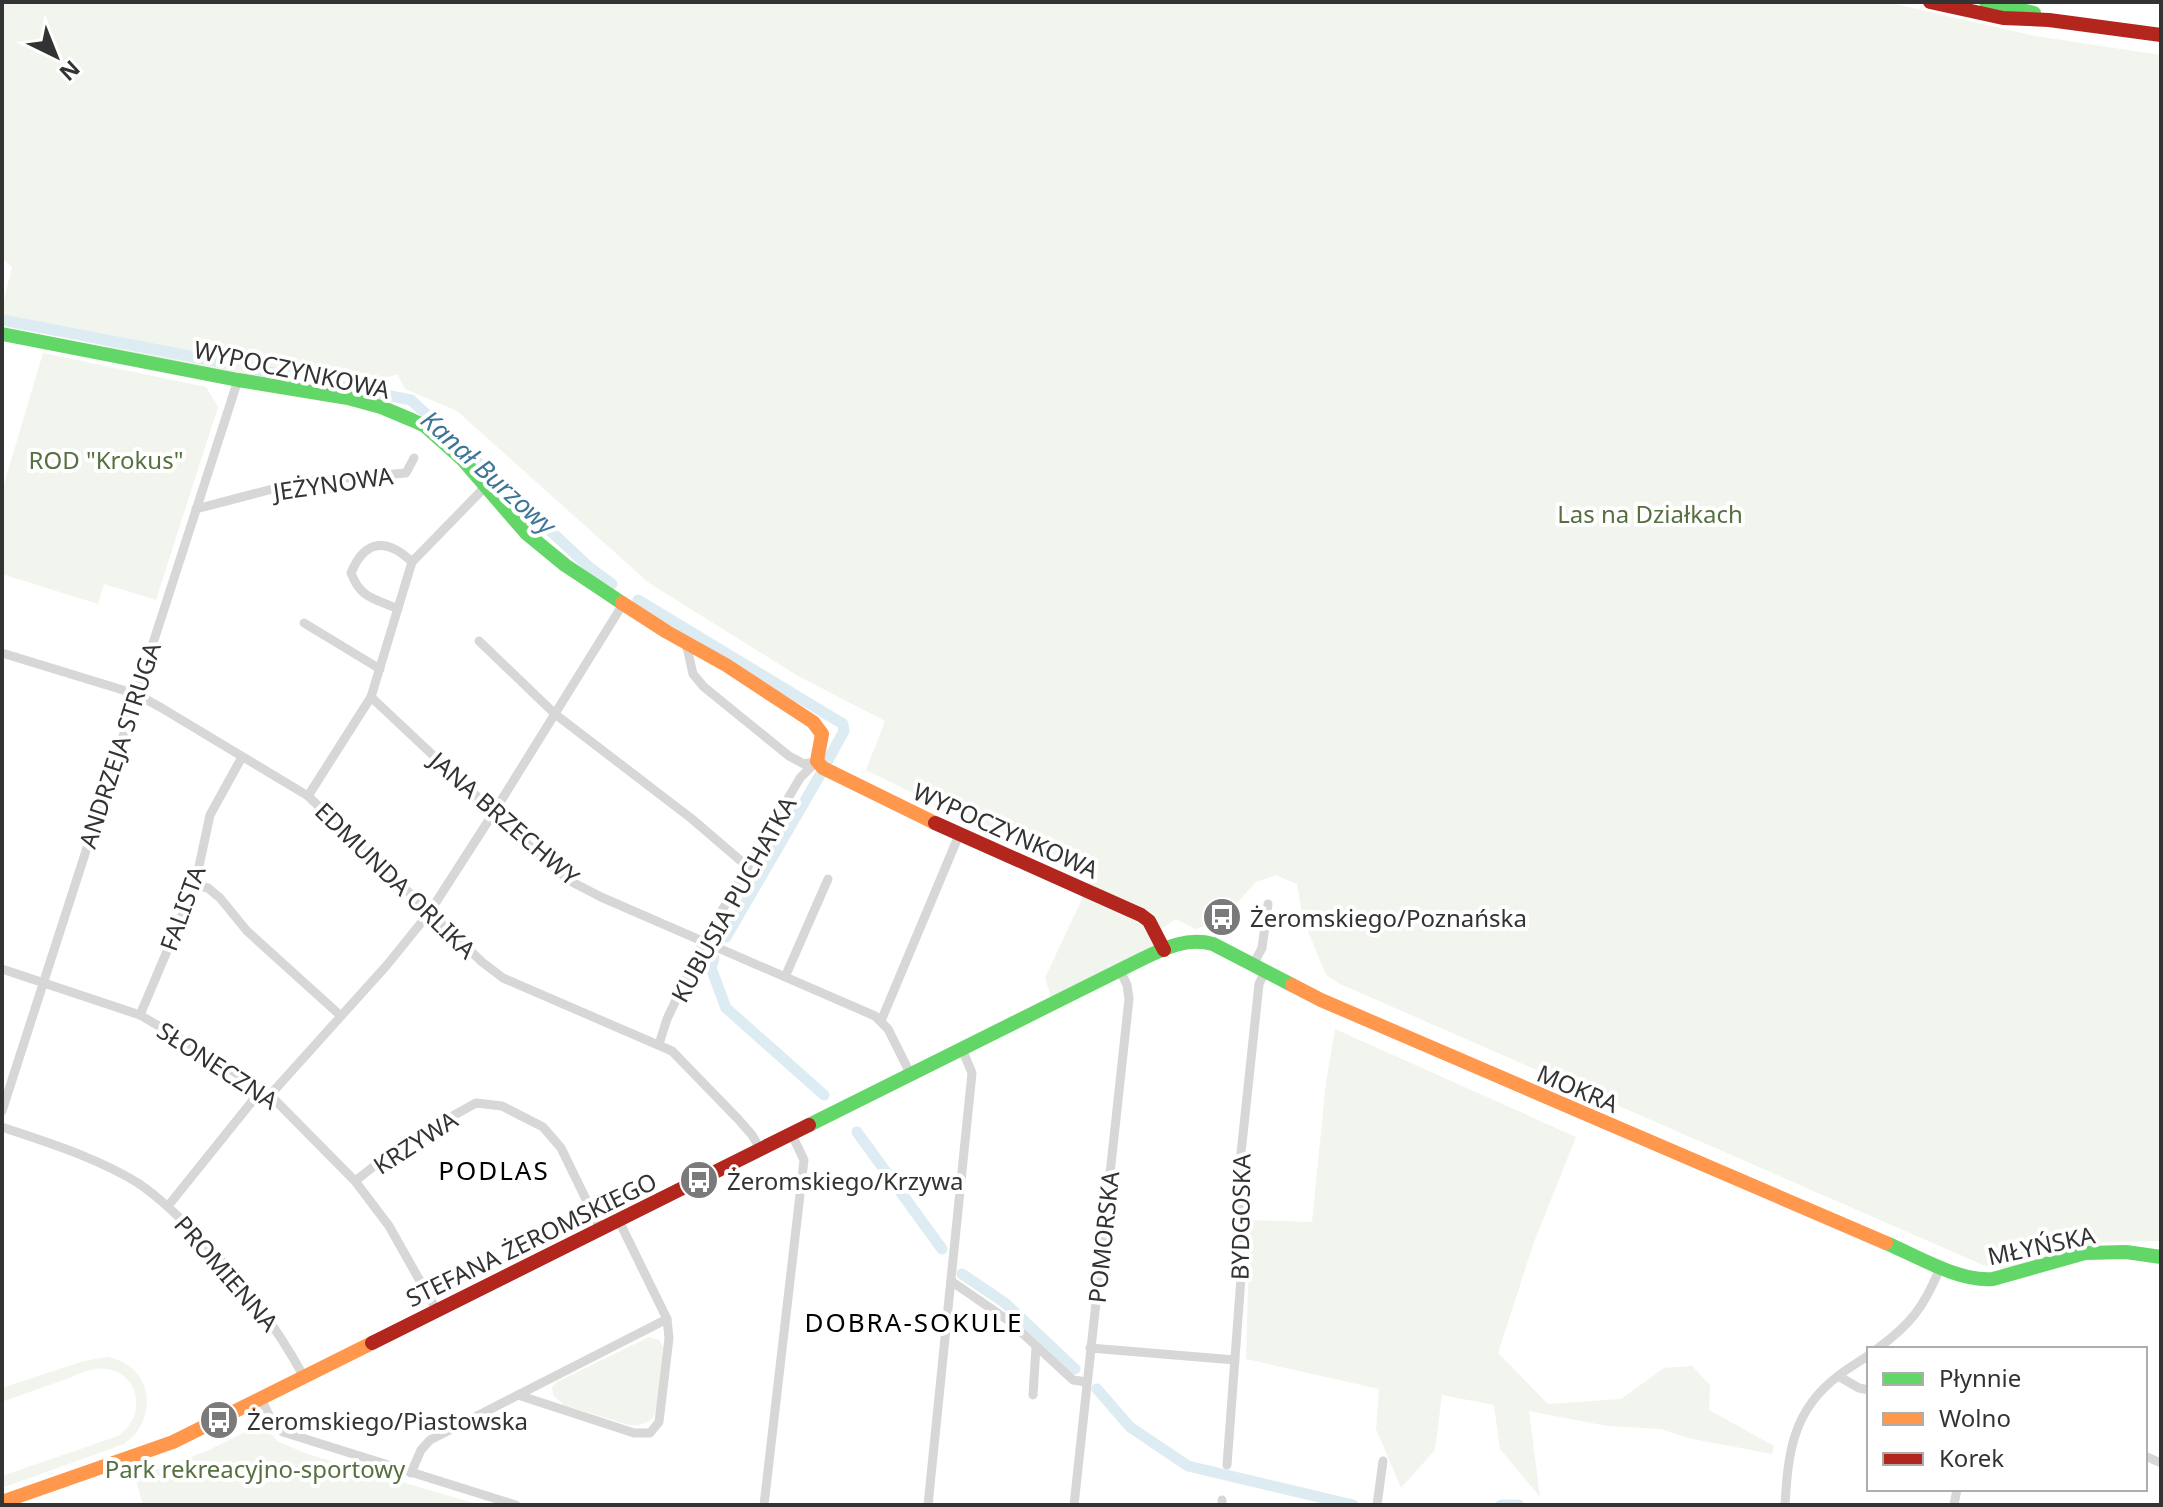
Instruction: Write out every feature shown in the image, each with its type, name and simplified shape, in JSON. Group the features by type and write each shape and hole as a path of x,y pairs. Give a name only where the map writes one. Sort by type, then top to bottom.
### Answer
{"street":[{"path":"1930,2 2003,18 2049,20 2161,35"},
{"path":"1986,2 2029,11 2049,20"},
{"name":"WYPOCZYNKOWA","path":"2,334 348,398 381,407 425,426 462,459 526,533 553,556 623,604 813,722 822,734 817,761"},
{"name":"ANDRZEJA STRUGA","path":"2,1111 238,380"},
{"name":"JEŻYNOWA","path":"196,509 299,482 406,473 414,458"},
{"path":"308,796 371,697 412,562 485,487"},
{"path":"398,609 367,596 356,587 351,573 356,560 369,548 386,545 399,550 412,562"},
{"path":"168,1206 266,1092 387,965 429,913 623,604"},
{"path":"304,623 380,669"},
{"path":"479,641 555,714 692,819 748,867"},
{"name":"WYPOCZYNKOWA","path":"686,643 693,674 704,687 789,756 804,764 817,761"},
{"name":"EDMUNDA ORLIKA","path":"2,653 136,694 308,796 482,962 503,978 672,1051 752,1135 761,1150"},
{"name":"JANA BRZECHWY","path":"371,697 553,868 574,883 881,1021"},
{"name":"FALISTA","path":"140,1015 195,885 210,815 242,757"},
{"name":"WYPOCZYNKOWA","path":"817,761 830,773 959,835 1141,915 1149,921 1164,950"},
{"name":"KUBUSIA PUCHATKA","path":"659,1044 667,1019 704,941 800,778 817,761"},
{"path":"911,1075 881,1021 959,835"},
{"path":"785,977 828,879"},
{"path":"195,885 208,888 220,898 247,931 341,1016"},
{"name":"BYDGOSKA","path":"1227,1465 1243,1251 1239,1228 1239,1172 1268,904"},
{"name":"STEFANA ŻEROMSKIEGO","path":"2,1502 173,1442 1120,970 1189,940 1202,940"},
{"name":"MOKRA","path":"1202,940 1321,1000 1940,1268"},
{"name":"SŁONECZNA","path":"2,969 140,1015 266,1092 355,1181 389,1226 437,1311"},
{"name":"POMORSKA","path":"1074,1505 1129,999 1120,970"},
{"path":"928,1505 972,1073 962,1049"},
{"name":"KRZYWA","path":"355,1181 404,1143 476,1103 502,1106 543,1127 561,1148 601,1230"},
{"name":"PROMIENNA","path":"2,1127 105,1165 168,1206 251,1294 304,1377"},
{"path":"764,1505 804,1160 792,1135"},
{"path":"518,1395 634,1433 650,1433 659,1422 669,1338 667,1319 619,1221"},
{"name":"MŁYŃSKA","path":"1940,1268 1986,1280 2085,1253 2126,1252 2161,1257"},
{"path":"1879,1347 1910,1322 1924,1303 1940,1268"},
{"path":"951,1281 994,1309 1073,1380 1087,1382"},
{"path":"411,1473 421,1450 430,1440 667,1319"},
{"path":"1033,1395 1036,1347"},
{"path":"1090,1348 1235,1360"},
{"path":"1785,1505 1795,1433 1803,1414 1824,1388 1867,1356"},
{"path":"1838,1376 1867,1390"},
{"path":"261,1399 270,1417 283,1432 516,1505"},
{"path":"1377,1505 1383,1461"}],"green space":[{"name":"Las na Działkach","path":"2,2 1886,2 2035,36 2161,55 2161,1241 2104,1242 2013,1270 1983,1265 1340,984 1326,975 1303,919 1297,884 1276,875 1256,882 1219,923 1195,929 1176,919 1162,928 1163,944 1052,1000 1045,978 1094,873 979,826 866,770 885,721 798,676 649,583 457,411 405,389 397,374 366,380 329,368 323,379 273,370 274,382 103,348 113,338 100,340 2,323 2,308 12,267 2,258"},
{"name":"ROD \"Krokus\"","path":"43,353 206,387 218,407 156,600 104,584 98,604 2,574 2,491"},
{"path":"1335,1029 1576,1137 1534,1242 1498,1353 1548,1404 1621,1399 1664,1368 1692,1366 1710,1385 1709,1410 1774,1446 1772,1454 1688,1438 1661,1429 1607,1426 1529,1411 1540,1497 1500,1449 1494,1405 1442,1395 1435,1450 1401,1488 1376,1429 1379,1389 1246,1359 1250,1220 1312,1222 1326,1082"},
{"path":"649,1337 659,1340 663,1347 657,1404 648,1422 629,1425 564,1405 553,1395 552,1387 557,1382"},
{"path":"108,1357 123,1362 135,1371 142,1382 147,1408 135,1433 124,1444 2,1488 2,1476 118,1436 132,1420 136,1405 135,1392 128,1380 117,1372 103,1369 85,1372 2,1402 2,1388 84,1361"},
{"name":"Park rekreacyjno-sportowy","path":"263,1423 277,1441 307,1454 480,1505 143,1505 135,1477 207,1451"}],"waterway":[{"name":"Kanał Burzowy","path":"2,320 231,364"},
{"name":"Kanał Burzowy","path":"258,370 411,400 589,567 612,584"},
{"name":"Kanał Burzowy","path":"638,600 843,724 844,731 827,762"},
{"name":"Kanał Burzowy","path":"726,937 820,775"},
{"name":"Kanał Burzowy","path":"714,958 711,968 726,1008 824,1095"},
{"name":"Kanał Burzowy","path":"857,1132 942,1249"},
{"name":"Kanał Burzowy","path":"962,1274 1005,1303 1075,1369"},
{"name":"Kanał Burzowy","path":"1097,1389 1130,1427 1188,1466 1353,1505"},
{"name":"Kanał Burzowy","path":"1501,1505 1518,1505"}],"traffic: fast":[{"path":"1986,2 2034,13"},
{"path":"2,334 348,398 412,420 425,426 462,459 526,533 565,565 622,603"},
{"path":"809,1125 1142,959 1176,945 1194,942 1213,944 1292,985"},
{"path":"1886,1243 1952,1272 1980,1279 1993,1279 2085,1253 2126,1252 2161,1257"}],"traffic: slow":[{"path":"622,603 813,722 822,734 817,761 823,768 935,823"},
{"path":"1292,985 1886,1243"},
{"path":"2,1502 173,1442 372,1343"}],"traffic: jam":[{"path":"1930,2 2003,18 2049,20 2161,35"},
{"path":"935,823 1141,915 1149,921 1164,950"},
{"path":"372,1343 809,1125"}],"place":[{"name":"Żeromskiego/Poznańska","path":"1222,917"},
{"name":"Żeromskiego/Krzywa","path":"699,1180"},
{"name":"Żeromskiego/Piastowska","path":"219,1420"}],"district":[{"name":"PODLAS","path":"494,1170"},
{"name":"DOBRA-SOKULE","path":"914,1322"}]}
